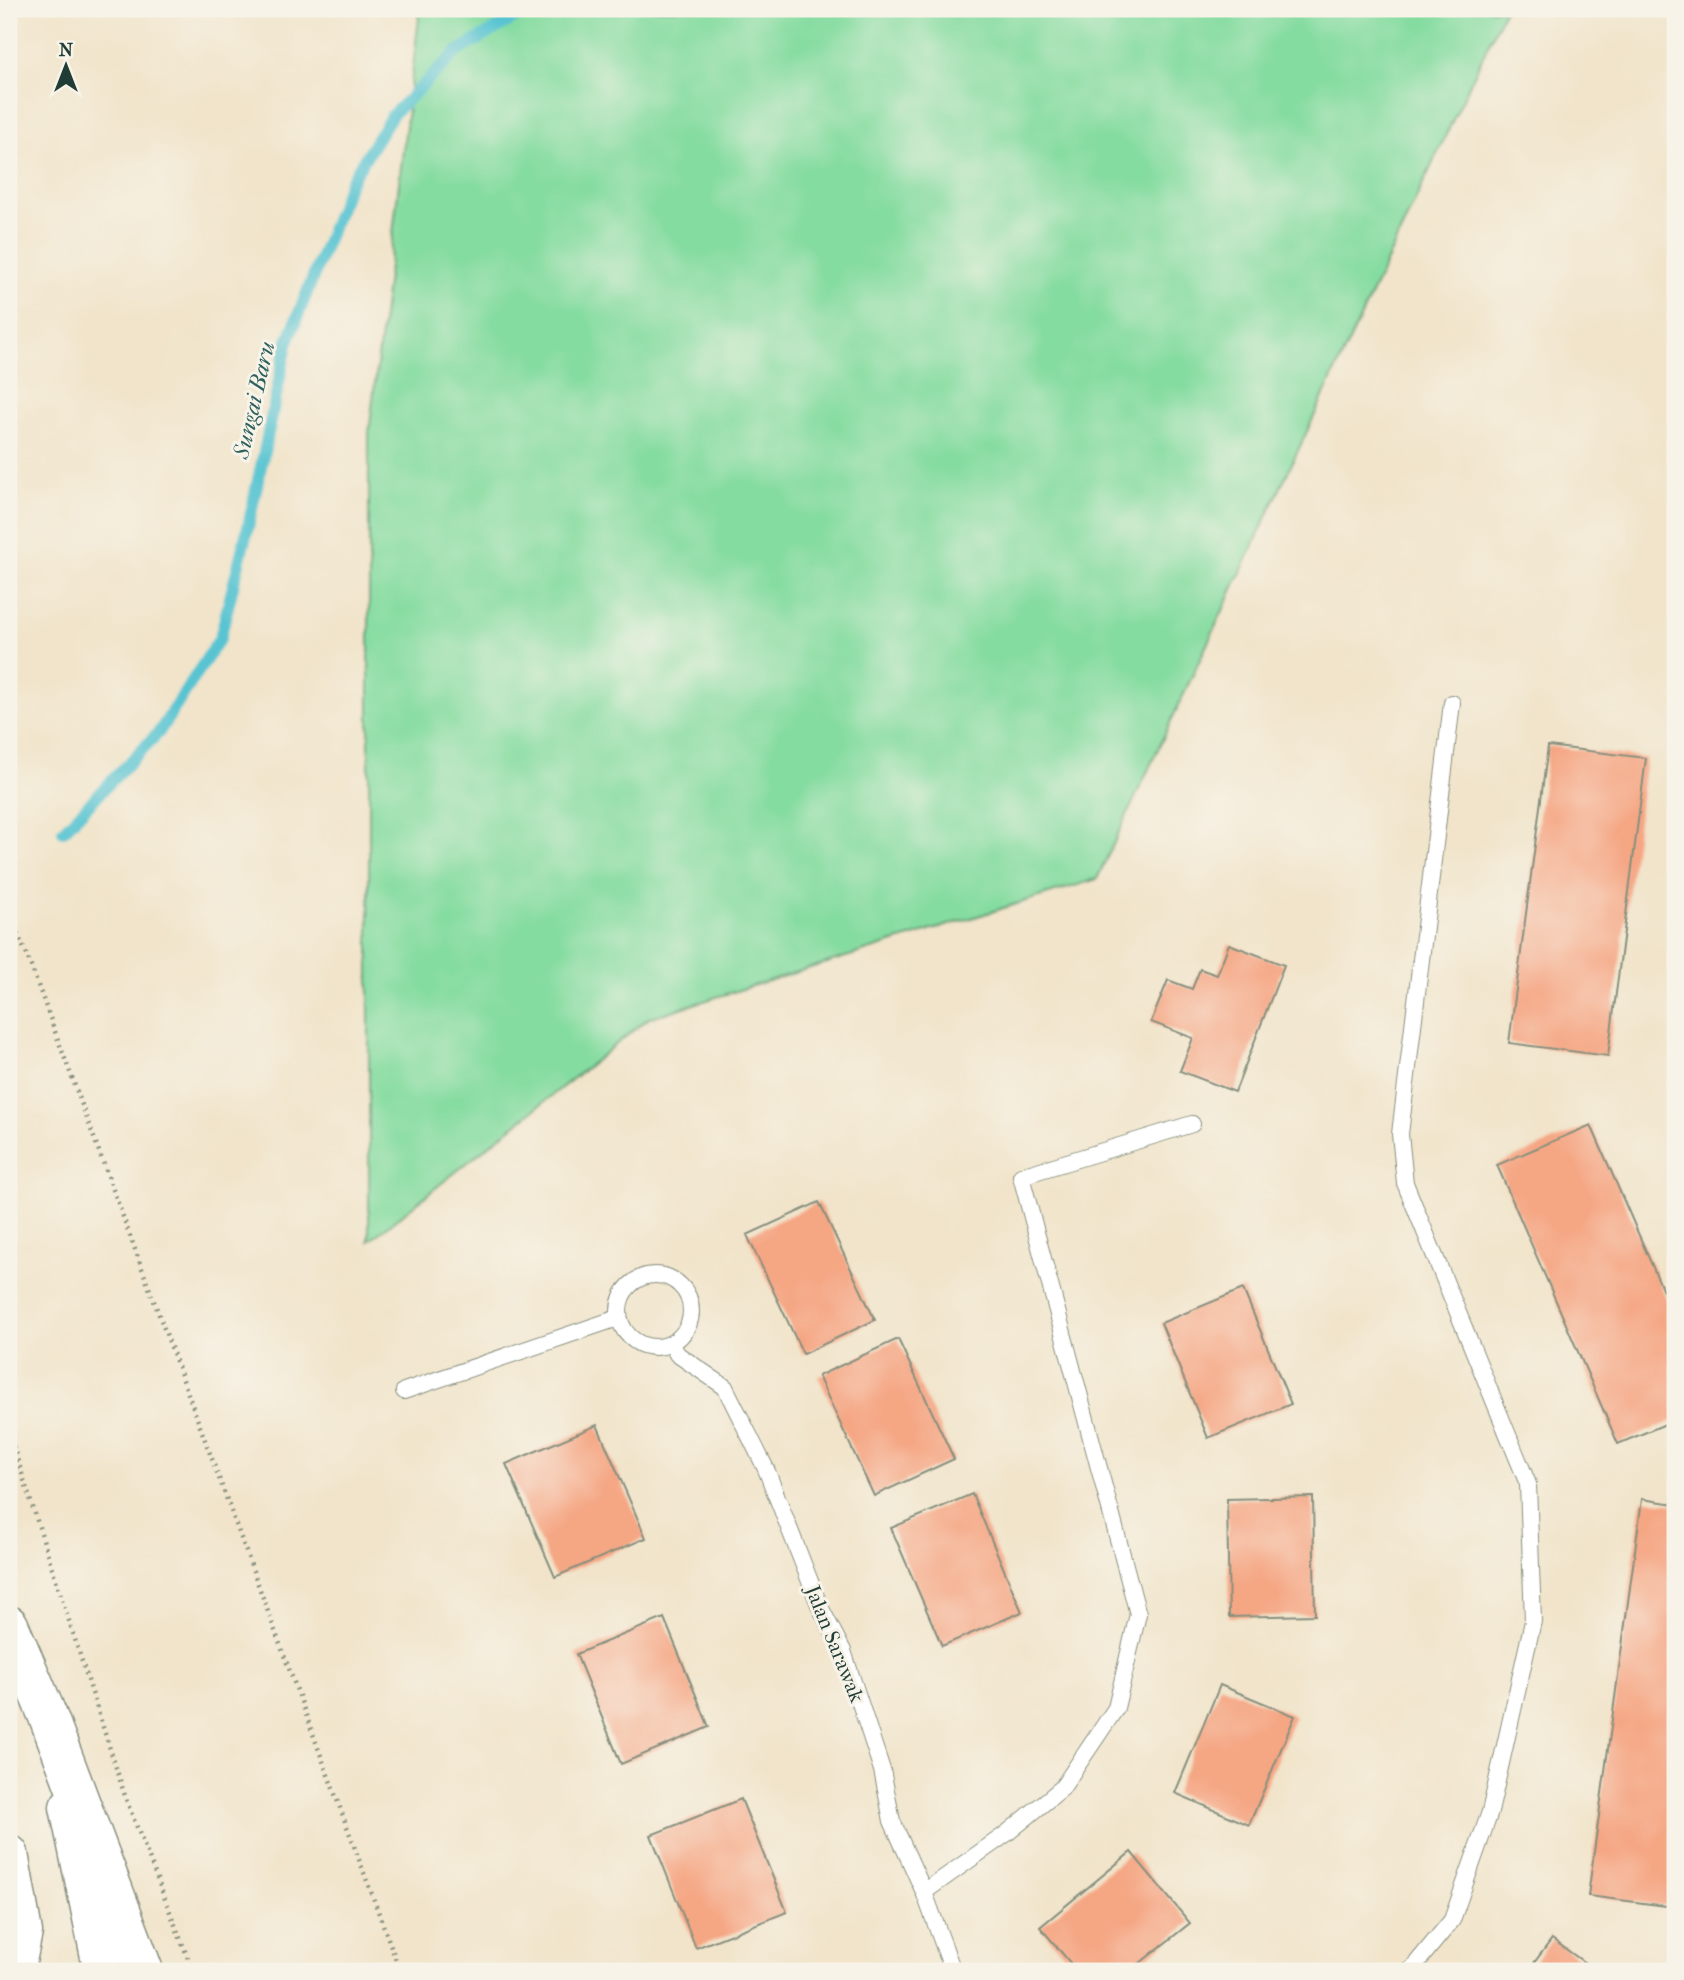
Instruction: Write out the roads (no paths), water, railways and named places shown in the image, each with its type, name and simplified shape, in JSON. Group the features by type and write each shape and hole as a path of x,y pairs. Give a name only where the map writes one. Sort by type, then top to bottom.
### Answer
{"main road":[{"path":"9,1625 49,1719 144,1971"},
{"path":"49,1719 84,1871 103,1971"},
{"path":"9,1854 23,1932 15,1971"}],"lane":[{"path":"1410,1971 1452,1920 1490,1812 1533,1621 1528,1484 1405,1183 1400,1134 1452,703"},
{"path":"924,1892 1006,1834 1062,1788 1116,1708 1138,1614 1021,1176 1192,1124"},
{"path":"660,1275 681,1285 691,1305 688,1328 672,1344 650,1348 629,1338 618,1318 621,1295 637,1279 660,1275"},
{"path":"404,1391 618,1318"},
{"name":"Jalan Sarawak","path":"672,1344 677,1354 725,1387 766,1469 820,1607 843,1651 882,1770 892,1821 924,1892 954,1971"}],"waterway":[{"name":"Sungai Baru","path":"63,831 159,732 220,638 248,527 287,344 350,182 392,115 457,52 529,9"}]}
